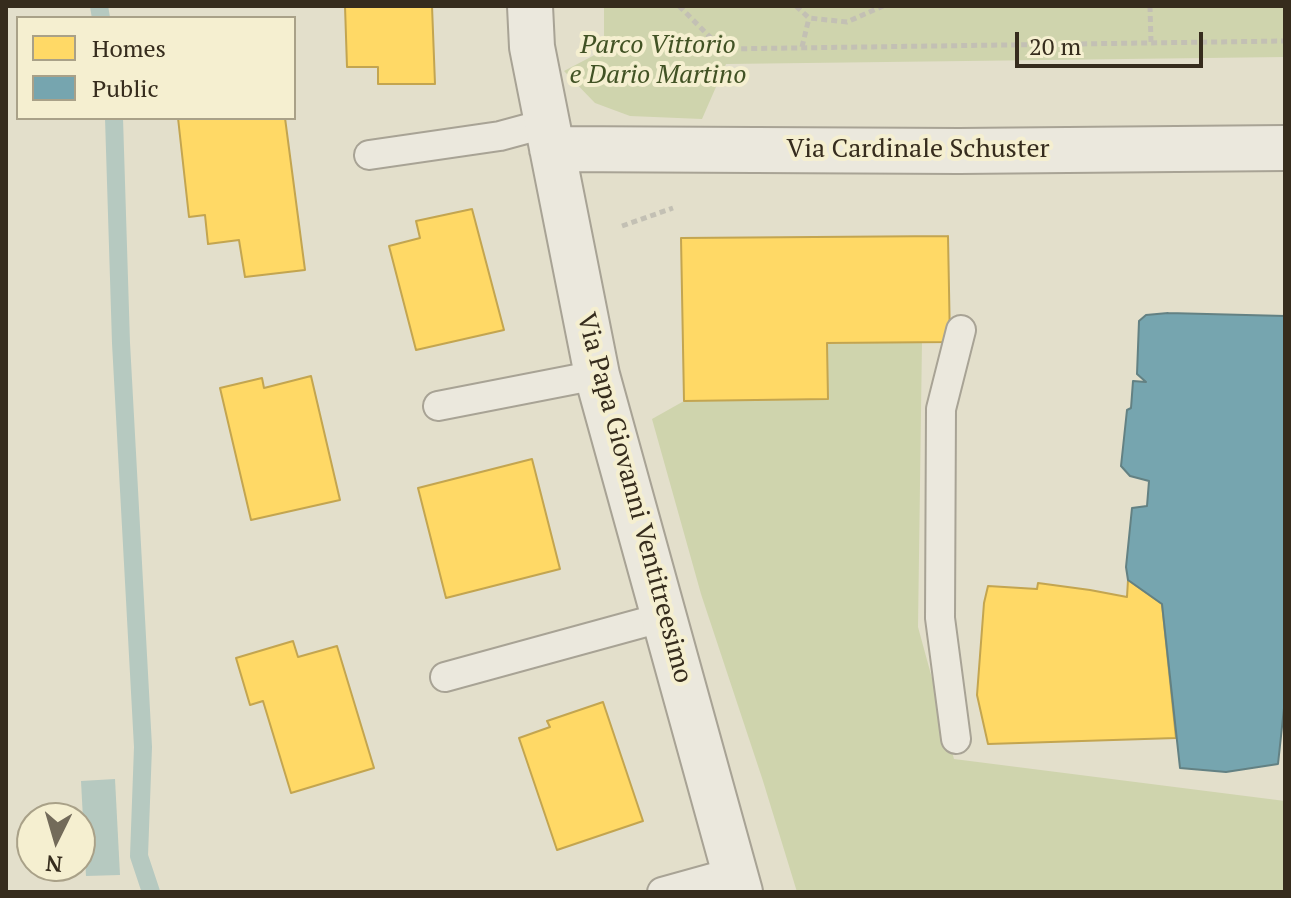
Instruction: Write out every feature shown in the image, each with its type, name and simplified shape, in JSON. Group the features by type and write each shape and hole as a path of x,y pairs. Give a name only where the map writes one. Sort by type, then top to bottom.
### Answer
{"street":[{"name":"Via Papa Giovanni Ventitreesimo","path":"530,6 532,47 597,375 737,882"},
{"name":"Via Cardinale Schuster","path":"550,136 975,151 1285,148"}],"lane":[{"path":"369,155 500,136 550,136"},
{"path":"956,739 940,618 941,409 961,330"},
{"path":"438,406 597,375"},
{"path":"445,677 664,617"},
{"path":"662,892 737,882"}],"path":[{"path":"679,6 722,49 1285,41"},
{"path":"796,6 809,18 847,22 883,6"},
{"path":"1150,6 1151,42"},
{"path":"802,47 809,18"}],"green space":[{"name":"Parco Vittorio e Dario Martino","path":"604,6 1285,6 1285,57 726,64 702,119 630,116 595,103 564,71 604,50"},
{"path":"922,341 918,627 954,759 1285,801 1285,892 797,892 701,594 652,419 684,401 827,399 828,344"}],"shaded area":[{"path":"115,779 120,875 96,876 96,802 82,802 81,781"}],"building: Homes":[{"path":"345,6 432,6 435,84 378,84 378,67 347,67"},
{"path":"178,120 285,120 305,270 245,277 239,240 208,244 205,215 189,217"},
{"path":"472,209 504,330 416,350 389,246 420,238 416,221"},
{"path":"948,236 950,342 827,343 828,399 684,401 681,238"},
{"path":"311,376 340,500 251,520 220,388 262,378 264,388"},
{"path":"532,459 560,569 446,598 418,488"},
{"path":"1128,580 1162,604 1176,738 988,744 977,695 988,586 1037,589 1038,583 1127,597"},
{"path":"293,641 298,657 337,646 374,768 291,793 263,701 250,705 236,658"},
{"path":"603,702 643,821 557,850 519,738 550,727 547,721"}],"building: Public":[{"path":"1146,315 1285,316 1285,699 1278,764 1226,772 1180,768 1162,604 1128,580 1126,567 1132,508 1147,506 1149,481 1130,476 1121,466 1133,381 1146,382 1137,374 1139,321"}],"waterway":[{"path":"99,6 101,16"},
{"path":"114,120 121,343 143,747 139,856 151,892"}]}
